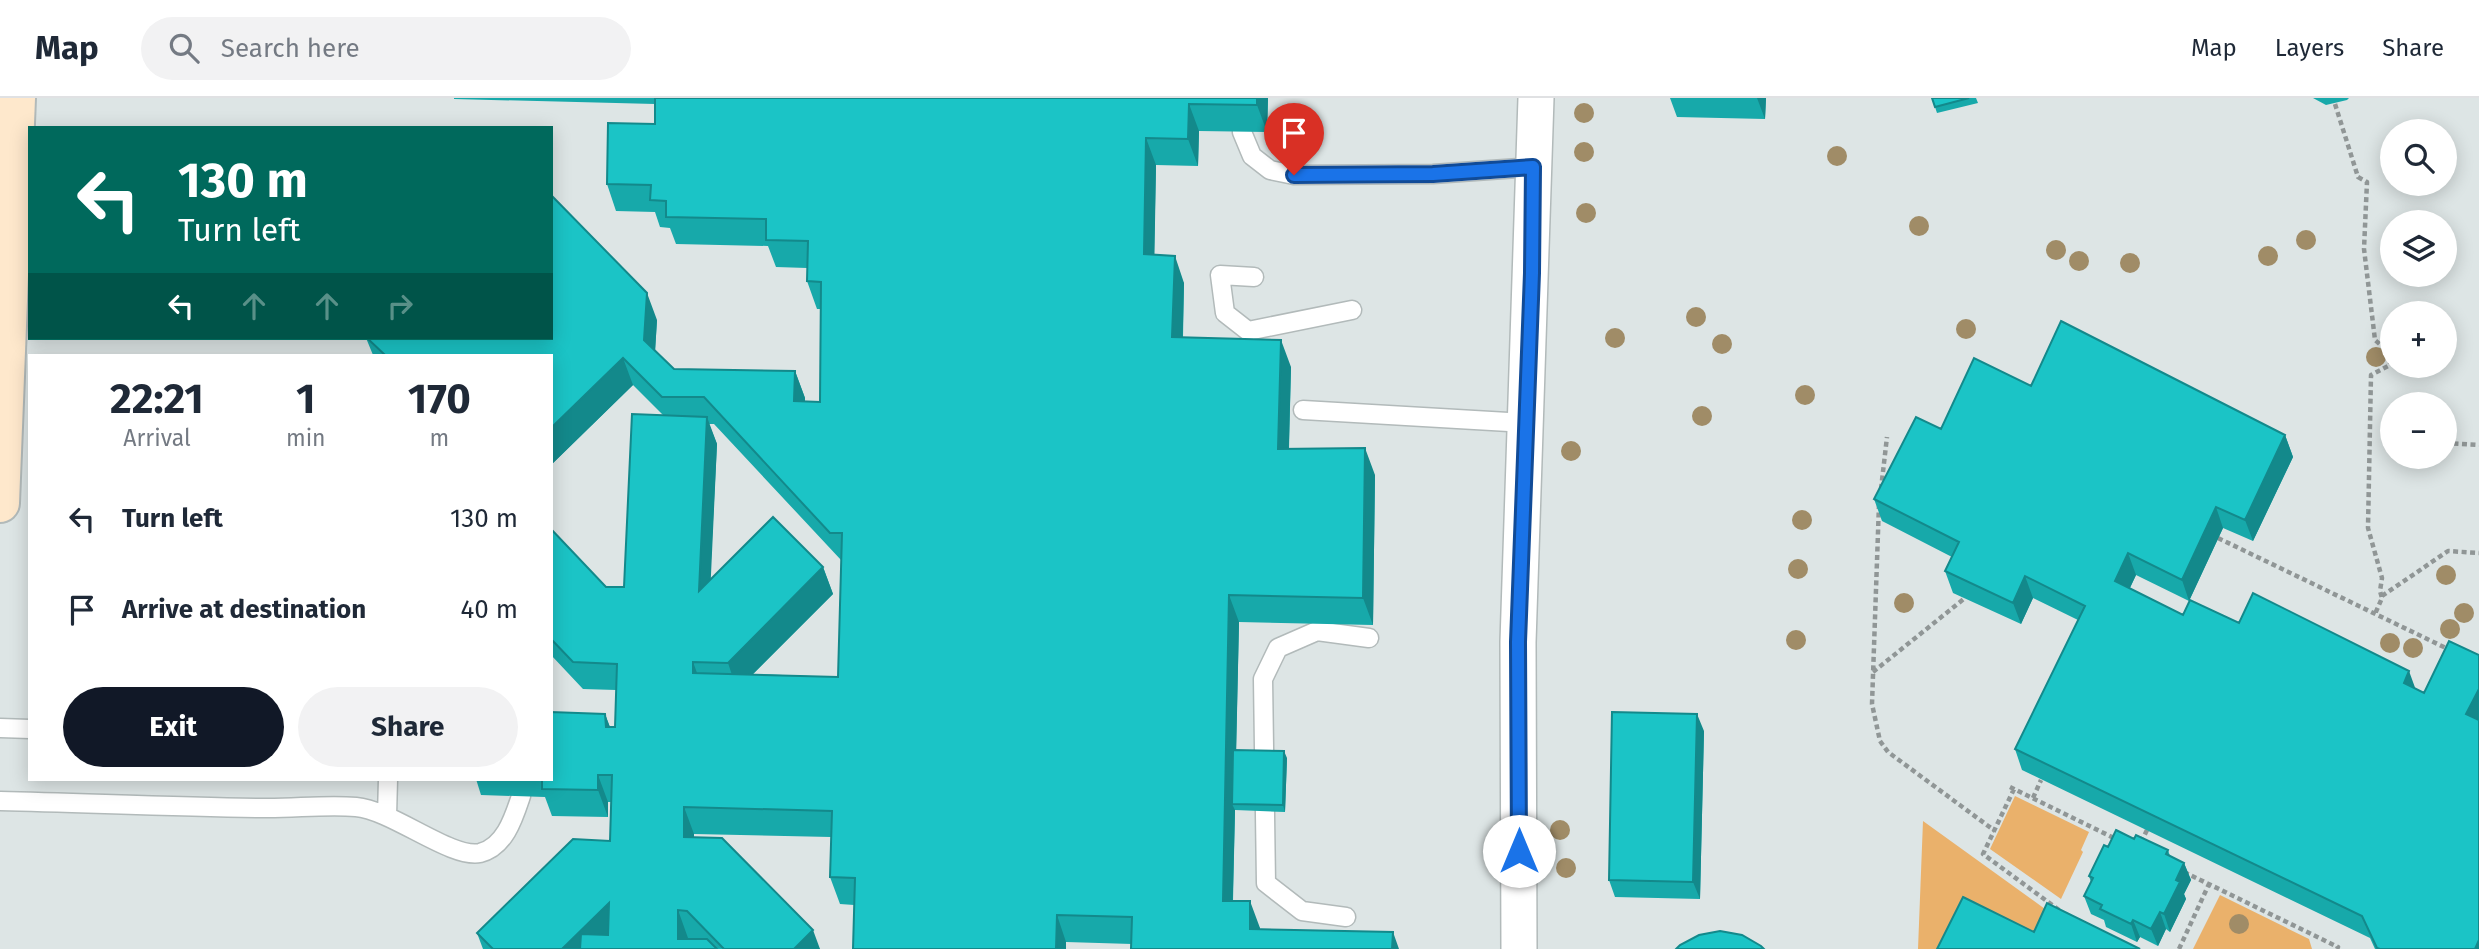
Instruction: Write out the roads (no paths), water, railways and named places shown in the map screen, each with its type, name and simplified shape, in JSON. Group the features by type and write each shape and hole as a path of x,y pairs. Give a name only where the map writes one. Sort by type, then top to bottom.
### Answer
{"main road":[{"path":"0,503 16,98"}],"street":[{"path":"1518,949 1518,642 1536,98"}],"lane":[{"path":"1242,132 1251,156 1270,170 1294,175 1433,174 1533,167"},
{"path":"1255,276 1220,275 1225,313 1248,331 1352,310"},
{"path":"1303,410 1526,423"},
{"path":"1346,917 1302,911 1266,883 1264,679 1278,648 1317,631 1369,638"},
{"path":"0,728 28,729"},
{"path":"387,816 388,781"},
{"path":"0,801 264,808 358,807 387,816 456,849 478,853 494,846 511,825 522,796"}]}
